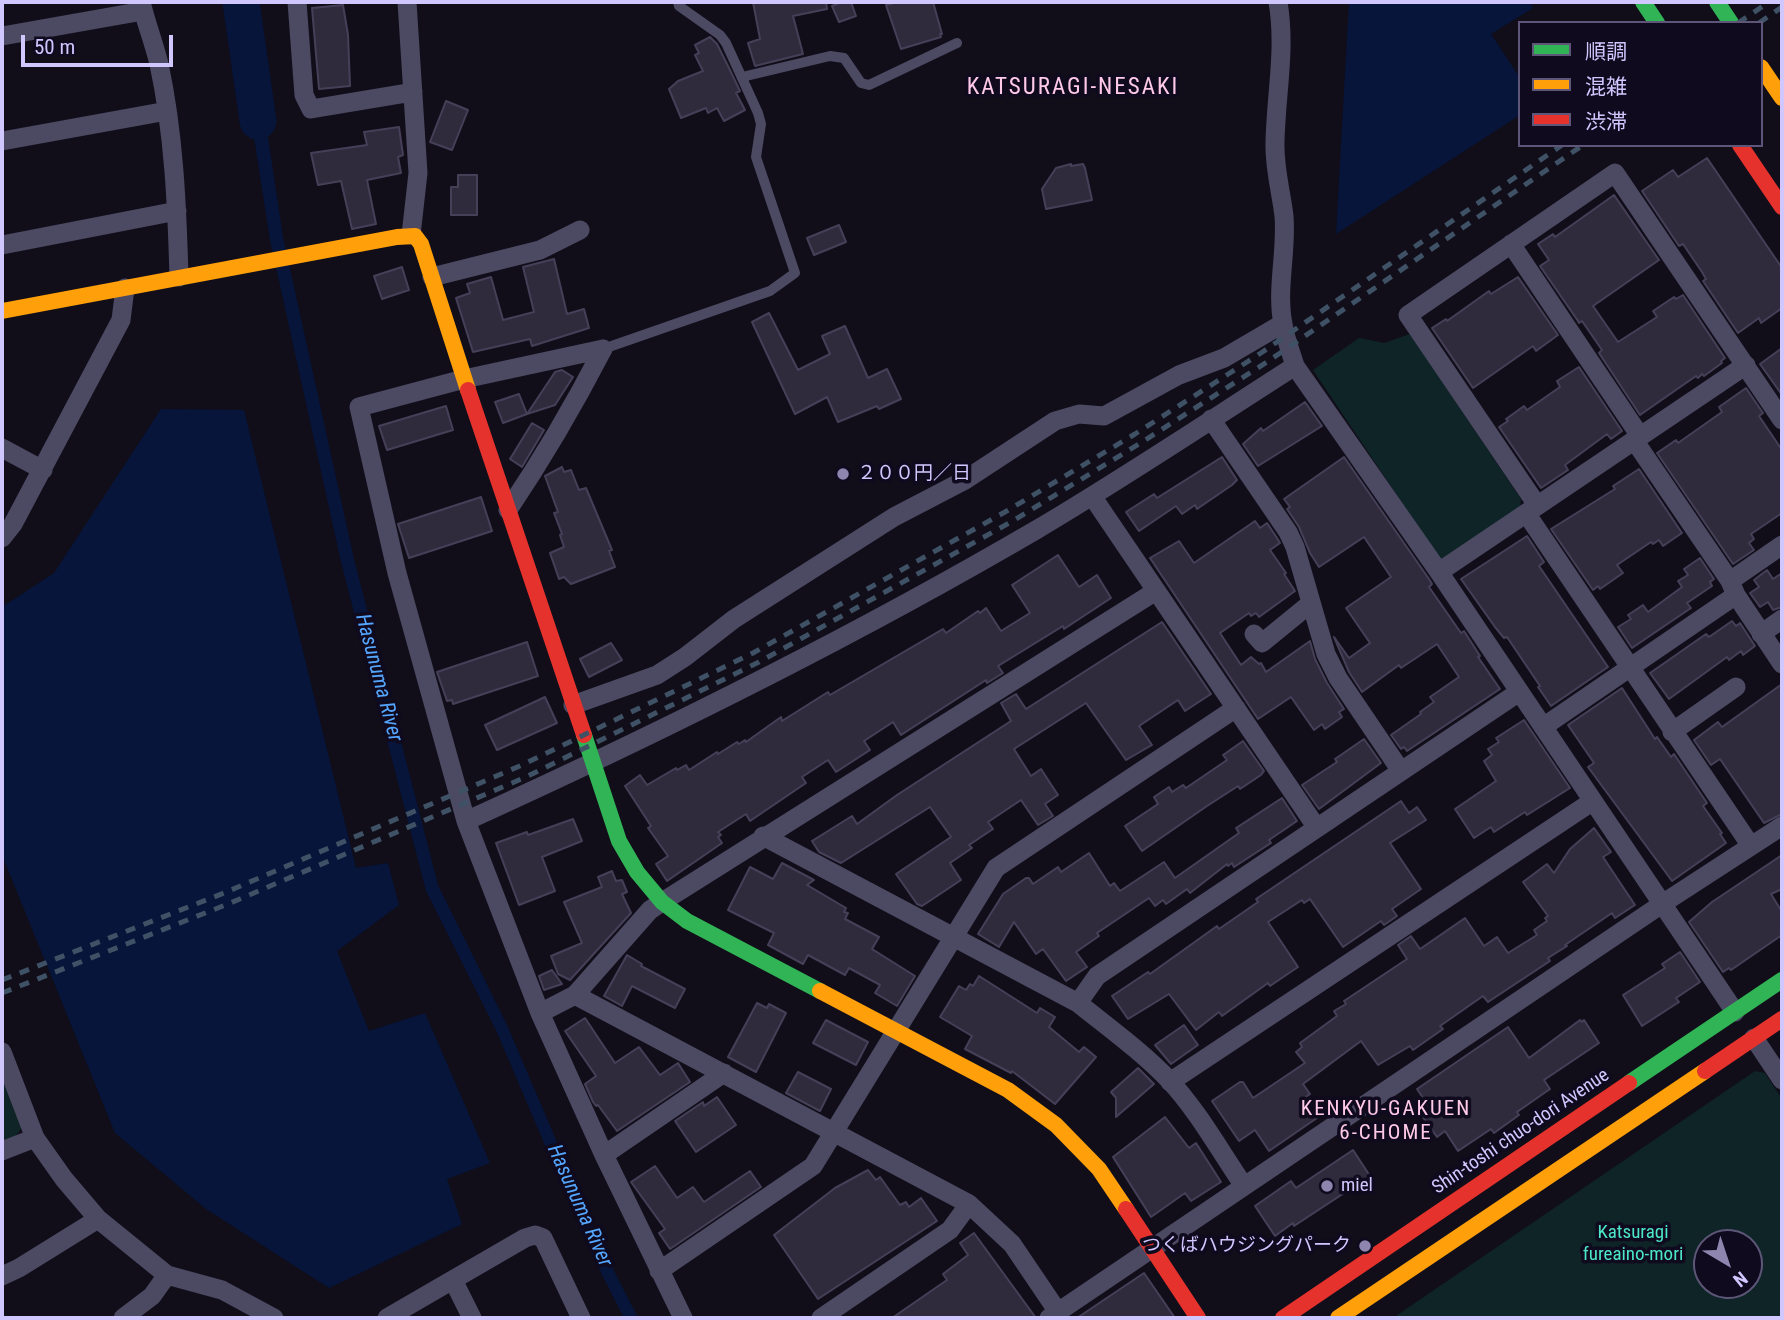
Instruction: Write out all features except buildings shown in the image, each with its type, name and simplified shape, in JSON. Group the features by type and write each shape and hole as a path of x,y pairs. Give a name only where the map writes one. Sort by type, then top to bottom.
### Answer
{"street":[{"path":"297,2 304,95 311,109 413,92"},
{"path":"407,2 418,173 411,235"},
{"path":"1278,2 1282,68 1275,152 1284,235 1282,324 1295,366 1439,572 1735,1012"},
{"path":"1643,2 1656,21"},
{"path":"1717,2 1730,21"},
{"path":"2,36 142,6 158,62 167,111 177,211 178,277"},
{"path":"1763,70 1782,98"},
{"path":"2,141 167,111"},
{"path":"1741,147 1782,208"},
{"path":"1751,846 1630,668 1408,315 1615,173 1782,420"},
{"path":"2,244 177,211"},
{"path":"432,277 540,250 580,230"},
{"path":"2,311 411,235"},
{"path":"411,235 421,244 619,841 637,872 662,902 687,921 1008,1090 1056,1125 1099,1168 1198,1318"},
{"path":"1511,244 1782,664"},
{"path":"2,538 13,524 43,470 121,320 125,288"},
{"path":"573,705 657,675 734,619 859,539 894,517 965,480 1055,421 1079,414 1104,416 1179,375 1224,358 1282,324"},
{"path":"603,349 464,379 359,407 397,573 466,821 540,1013 604,1155 683,1318"},
{"path":"508,510 577,400 603,349"},
{"path":"1439,572 1746,365"},
{"path":"466,821 592,764 781,671 1035,531 1295,366"},
{"path":"1211,419 1288,532 1295,547 1326,654 1338,678 1401,771"},
{"path":"2,448 43,470"},
{"path":"1092,496 1317,828"},
{"path":"1543,727 1630,668 1733,588 1782,545"},
{"path":"540,1013 575,995 650,910 763,836 1156,591"},
{"path":"1254,634 1262,643 1311,603"},
{"path":"1761,634 1782,619"},
{"path":"1672,732 1736,687"},
{"path":"1078,1003 1097,976 1519,692"},
{"path":"659,1271 813,1166 996,868 1236,708"},
{"path":"1170,1082 1593,801"},
{"path":"575,995 969,1203 1012,1244 1054,1315 1662,904 1782,826"},
{"path":"763,836 1078,1003 1124,1039 1170,1082 1244,1186"},
{"name":"Shin-toshi chuo-dori Avenue","path":"1283,1318 1782,980"},
{"path":"1338,1318 1782,1019"},
{"path":"1754,1038 1782,1080"},
{"path":"2,1052 35,1138 98,1219 167,1275 222,1290 274,1318"},
{"path":"604,1155 724,1073"},
{"path":"2,1151 35,1138"},
{"path":"821,1318 950,1230 969,1203"},
{"path":"2,1276 98,1219"},
{"path":"387,1318 525,1238 535,1235 543,1238 581,1318"},
{"path":"123,1318 152,1296 167,1275"},
{"path":"453,1280 472,1318"}],"lane":[{"path":"603,349 770,290 795,273 756,157 761,124 742,77 720,35 678,2"},
{"path":"742,77 830,55 844,58 862,83 869,85 957,43"}],"green space":[{"path":"1410,334 1521,499 1520,508 1441,561 1313,370 1359,338 1384,343"},
{"path":"2,1069 23,1126 13,1140 2,1145"},
{"name":"Katsuragi fureaino-mori","path":"1755,1071 1765,1073 1782,1099 1782,1318 1393,1318"}],"water":[{"path":"1349,2 1529,2 1533,8 1491,34 1518,75 1518,116 1336,234"},
{"path":"258,71 283,237 354,559 438,885 507,1025 601,1245 638,1318 624,1318 589,1249 496,1030 426,891 341,562 270,240 244,73"},
{"path":"161,409 244,410 356,868 388,863 399,905 337,951 369,1031 425,1013 490,1163 447,1179 462,1224 329,1288 206,1209 115,1133 2,855 2,607 54,573"}],"waterway":[{"name":"Hasunuma River","path":"241,2 258,121"}],"railway":[{"path":"1741,21 1769,2"},
{"path":"1762,21 1782,7"},
{"path":"2,980 224,893 522,765 753,653 1005,512 1135,434 1261,353 1559,147"},
{"path":"2,993 228,904 526,777 759,662 1011,522 1139,444 1267,362 1580,147"}],"traffic: fast":[{"path":"1643,2 1656,21"},
{"path":"1717,2 1730,21"},
{"path":"584,735 619,841 637,872 662,902 687,921 820,991"},
{"path":"1629,1083 1782,980"}],"traffic: slow":[{"path":"1763,70 1782,98"},
{"path":"2,311 397,237 415,236 421,244 468,390"},
{"path":"820,991 1008,1090 1056,1125 1099,1169 1126,1209"},
{"path":"1338,1318 1705,1071"}],"traffic: jam":[{"path":"1741,147 1782,207"},
{"path":"468,390 584,735"},
{"path":"1705,1071 1782,1019"},
{"path":"1283,1318 1629,1083"},
{"path":"1126,1209 1198,1318"}],"place":[{"name":"２００円／日","path":"843,474"},
{"name":"miel","path":"1327,1186"},
{"name":"つくばハウジングパーク","path":"1365,1246"}],"district":[{"name":"KATSURAGI-NESAKI","path":"1073,88"},
{"name":"KENKYU-GAKUEN 6-CHOME","path":"1386,1122"}]}
